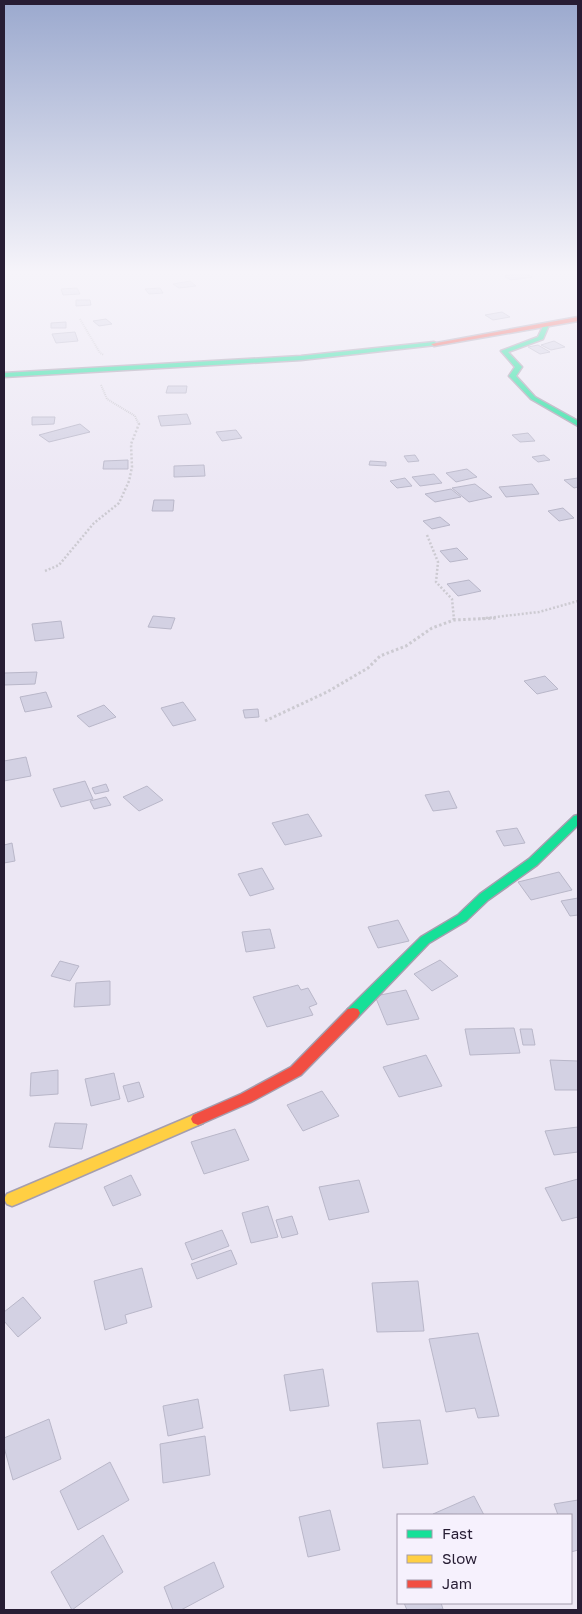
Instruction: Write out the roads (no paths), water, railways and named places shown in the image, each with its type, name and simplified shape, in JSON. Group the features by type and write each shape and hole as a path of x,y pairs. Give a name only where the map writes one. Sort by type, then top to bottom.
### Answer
{"street":[{"path":"4,375 219,364 344,355 422,345"},
{"path":"520,345 504,351 519,367 512,376 531,395 578,424"},
{"path":"12,1199 246,1098 296,1071 425,940 462,918 484,897 533,862 578,819"}]}
